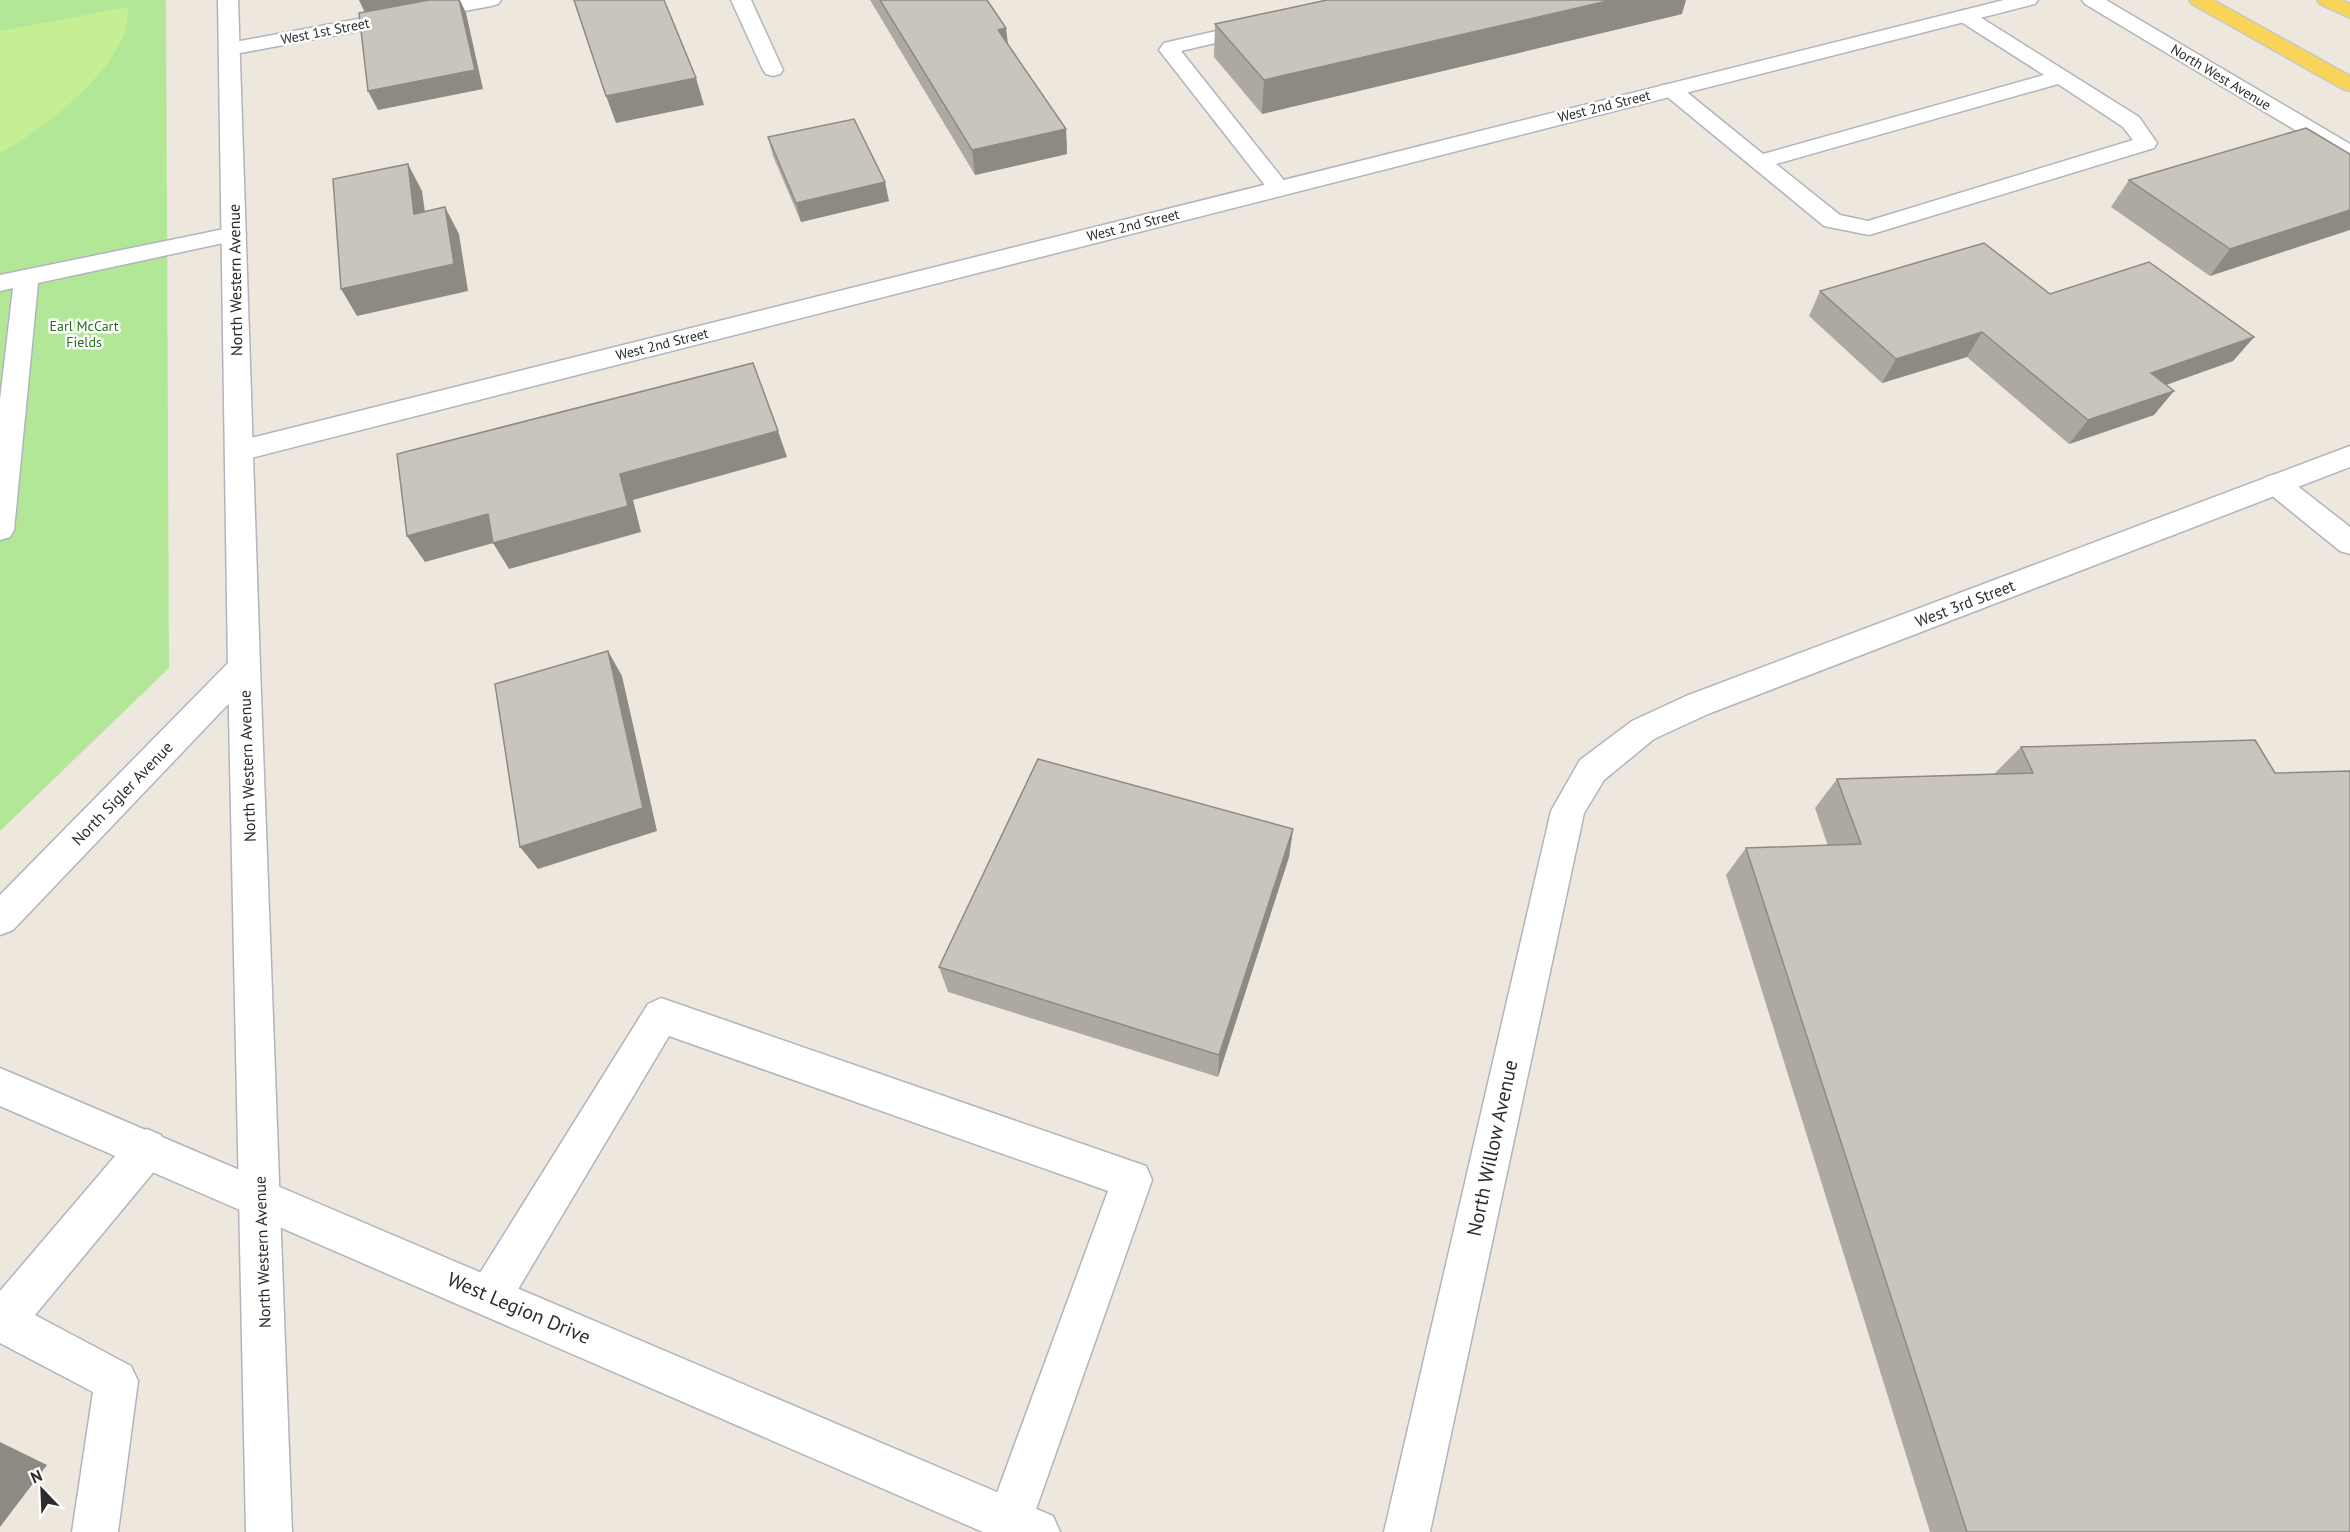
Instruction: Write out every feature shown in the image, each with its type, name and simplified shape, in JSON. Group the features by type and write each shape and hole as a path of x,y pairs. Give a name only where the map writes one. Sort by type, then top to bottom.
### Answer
{"main road":[{"path":"2199,0 2350,85"},
{"path":"2328,0 2350,12"}],"street":[{"name":"North Western Avenue","path":"228,0 268,1532"},
{"name":"West 1st Street","path":"230,49 491,0"},
{"path":"741,0 773,70"},
{"name":"West 2nd Street","path":"239,452 2028,0"},
{"name":"North West Avenue","path":"2092,0 2350,153"},
{"path":"1670,90 1832,221 1869,228 2146,143 2131,122 1965,16"},
{"path":"1279,188 1169,50 1172,46 1283,22"},
{"path":"1759,162 2061,77"},
{"path":"0,283 234,234"},
{"path":"0,530 27,278"},
{"name":"West 3rd Street","path":"1592,770 1642,730 1697,705 2350,456"},
{"path":"2276,484 2350,543"},
{"name":"North Sigler Avenue","path":"0,919 244,667"},
{"name":"North Willow Avenue","path":"1407,1532 1568,811 1592,770"},
{"path":"490,1296 661,1016 1132,1180 1024,1526"},
{"name":"West Legion Drive","path":"0,1087 1024,1526"},
{"path":"95,1532 116,1381 2,1321 147,1149"}],"green space":[{"name":"Earl McCart Fields","path":"0,0 166,0 169,668 0,831"},
{"path":"129,7 125,31 115,51 88,86 53,118 0,153 0,31"}],"building":[{"path":"429,0 459,0 475,70 368,91 359,13"},
{"path":"574,0 664,0 696,78 606,96"},
{"path":"880,0 987,0 1006,28 998,30 1066,129 972,150"},
{"path":"1327,0 1612,0 1264,80 1215,24"},
{"path":"854,119 885,182 796,203 768,137"},
{"path":"2306,128 2350,154 2350,210 2230,249 2129,180"},
{"path":"408,164 414,214 445,207 454,264 341,289 333,179"},
{"path":"1984,243 2050,294 2149,262 2254,337 2151,373 2174,391 2088,420 1982,332 1896,359 1820,291"},
{"path":"753,363 778,431 620,474 628,506 493,543 488,514 407,536 397,454"},
{"path":"608,651 643,808 520,847 495,684"},
{"path":"2255,740 2275,773 2350,771 2350,1532 1967,1532 1746,848 1861,844 1837,779 2033,773 2021,747"},
{"path":"1038,759 1293,829 1219,1055 939,967"}]}
